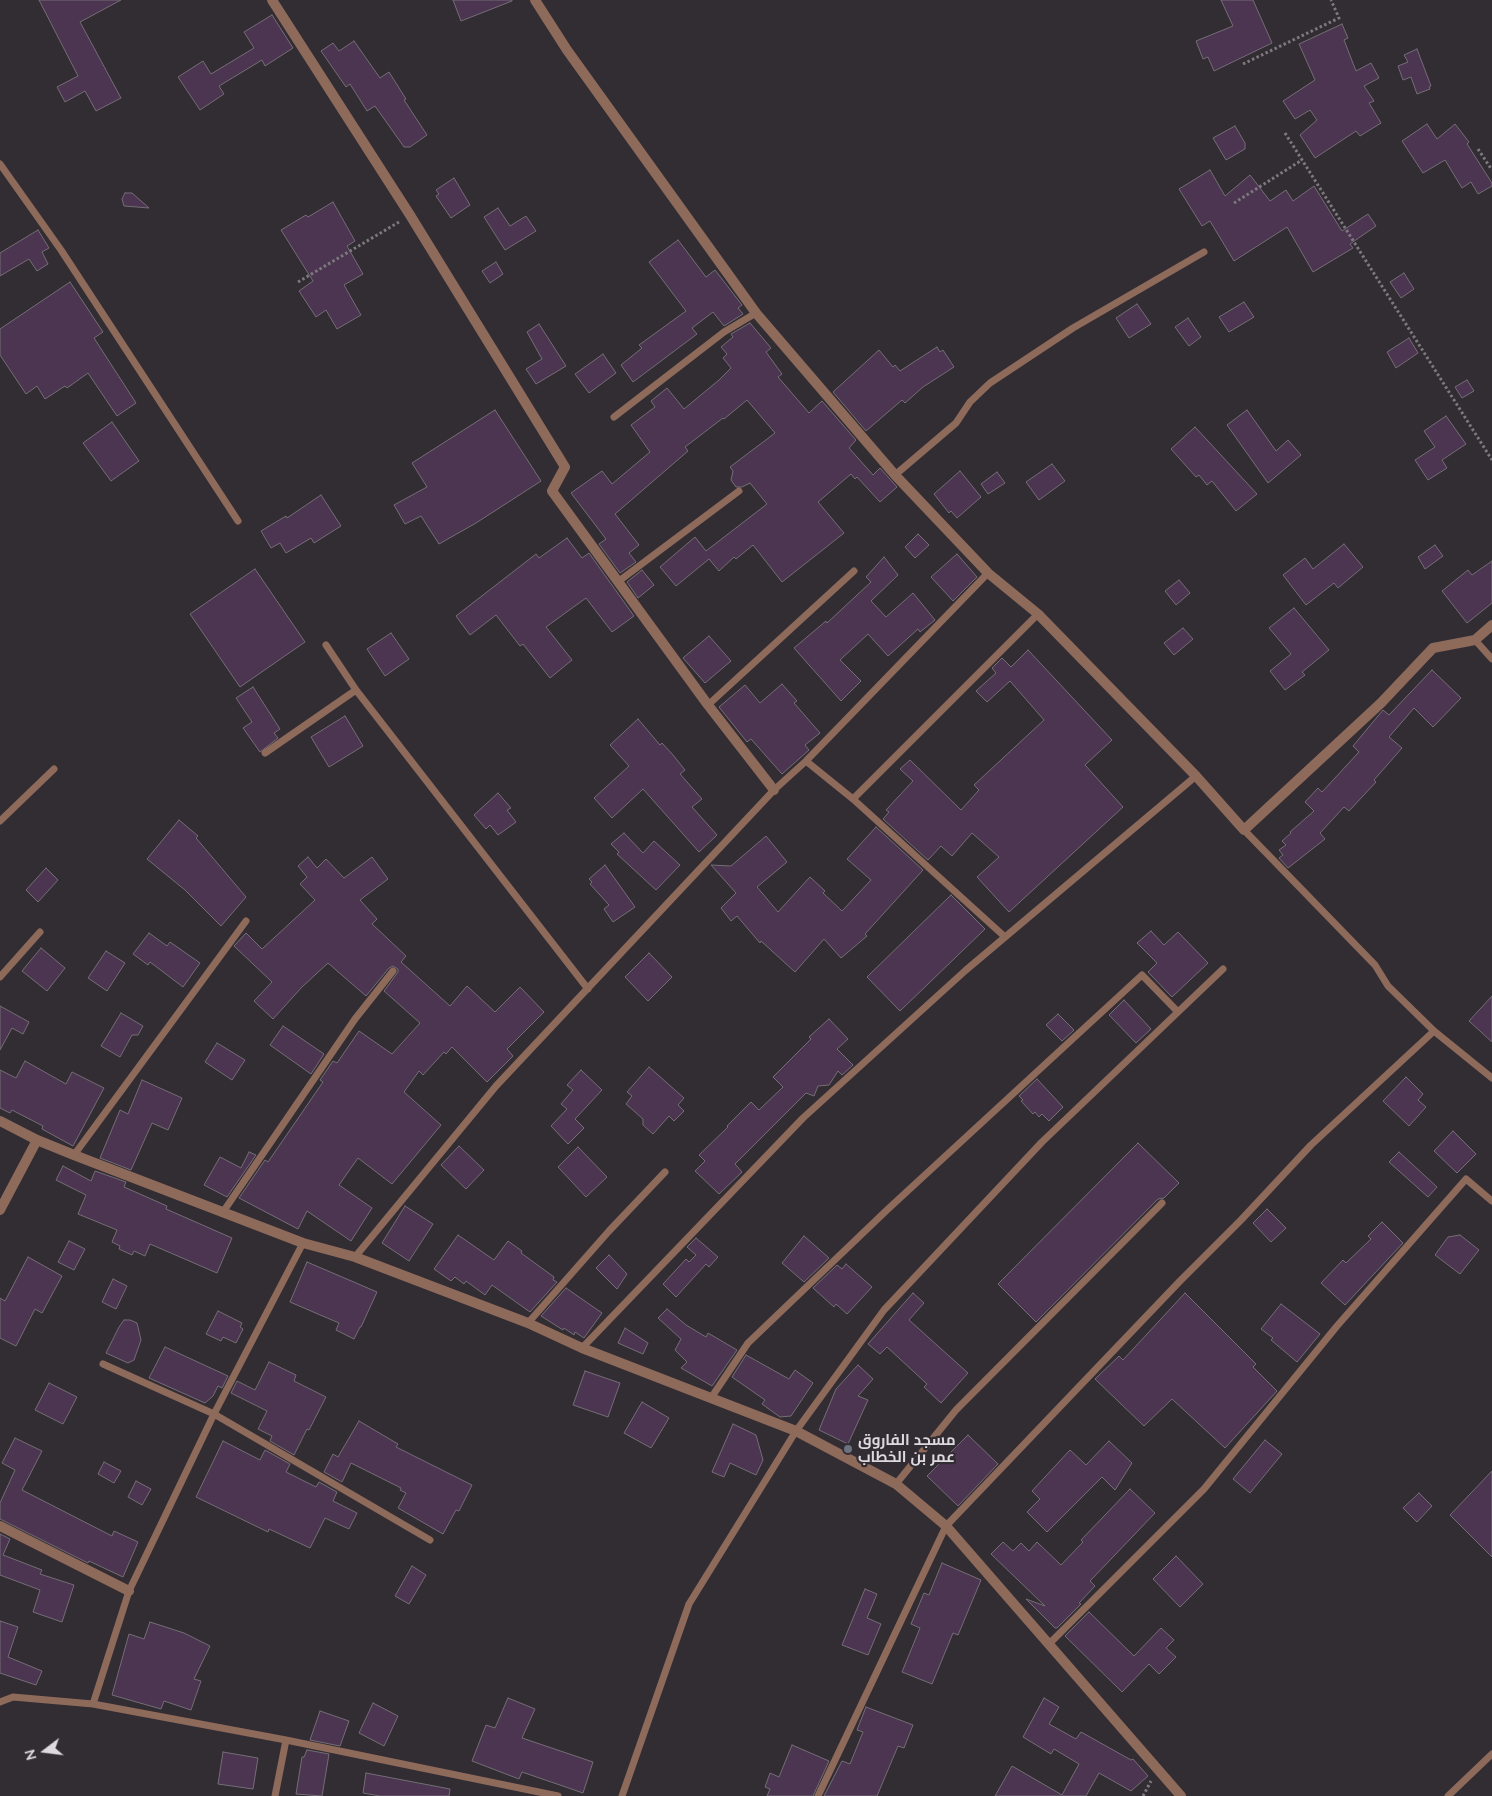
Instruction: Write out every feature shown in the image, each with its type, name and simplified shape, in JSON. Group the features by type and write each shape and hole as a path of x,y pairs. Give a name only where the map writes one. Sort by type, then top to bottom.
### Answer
{"street":[{"path":"272,0 410,215 565,468 552,491 708,705 774,790"},
{"path":"535,0 567,50 756,314 895,474 988,573 1038,614 1196,776 1244,830 1381,703 1432,648 1475,640 1492,625"},
{"path":"0,1121 37,1140 74,1155 303,1243 355,1257 528,1323 582,1348 796,1432 896,1484 946,1526 1181,1796"},
{"path":"0,1210 37,1140"},
{"path":"0,1526 129,1591"}],"lane":[{"path":"0,164 61,250 238,521"},
{"path":"895,474 956,423 970,402 990,383 1074,328 1204,252"},
{"path":"614,417 724,332 756,314"},
{"path":"619,581 739,491"},
{"path":"708,705 854,571"},
{"path":"355,1257 496,1086 774,790 806,761 988,573"},
{"path":"853,798 1038,614"},
{"path":"1475,640 1492,660"},
{"path":"326,645 356,690 588,989"},
{"path":"265,752 356,690"},
{"path":"806,761 853,798 1005,937"},
{"path":"0,821 54,769"},
{"path":"582,1348 803,1118 966,970 1196,776"},
{"path":"1244,830 1375,964 1388,986 1434,1031 1492,1078"},
{"path":"74,1155 246,921"},
{"path":"0,978 40,932"},
{"path":"622,1796 689,1604 796,1432 884,1310 1042,1142 1224,969"},
{"path":"224,1212 355,1018 393,972"},
{"path":"711,1398 748,1343 888,1208 1142,975 1178,1012"},
{"path":"818,1796 946,1526 1311,1145 1434,1031"},
{"path":"528,1323 608,1231 665,1172"},
{"path":"1049,1644 1204,1489 1337,1326 1466,1179 1492,1201"},
{"path":"896,1484 956,1410 1162,1203"},
{"path":"93,1704 129,1591 214,1414 303,1243"},
{"path":"103,1364 214,1414 430,1540"},
{"path":"0,1702 13,1697 93,1704 286,1740 558,1796"},
{"path":"276,1796 286,1740"},
{"path":"1448,1796 1492,1754"}],"path":[{"path":"1243,64 1339,18 1331,0"},
{"path":"1285,132 1492,460"},
{"path":"1478,149 1492,170"},
{"path":"1234,203 1302,160"},
{"path":"298,282 410,215"}],"building":[{"path":"39,0 121,0 80,22 121,98 96,111 85,91 65,102 57,87 78,76"},
{"path":"453,0 512,0 512,1 461,21"},
{"path":"1221,0 1253,0 1272,43 1214,71 1208,57 1203,59 1196,41 1233,26"},
{"path":"272,15 293,48 265,66 262,60 219,86 224,94 200,110 178,77 203,61 211,74 254,48 244,32"},
{"path":"1342,24 1348,38 1344,40 1356,71 1371,63 1379,78 1364,86 1374,101 1369,103 1381,123 1360,136 1356,131 1315,158 1300,135 1317,120 1310,110 1295,119 1283,101 1315,80 1299,44"},
{"path":"354,41 380,78 389,72 406,99 404,100 427,135 410,147 404,147 375,106 367,111 350,84 346,87 321,51 333,43 339,51"},
{"path":"1417,49 1431,86 1429,87 1430,89 1417,94 1411,77 1403,80 1398,66 1408,62 1404,55"},
{"path":"1427,124 1437,139 1455,124 1469,142 1467,144 1492,183 1492,186 1478,194 1471,182 1462,188 1445,160 1423,173 1402,141"},
{"path":"1235,126 1245,143 1245,149 1226,160 1213,138"},
{"path":"1210,170 1225,196 1250,175 1270,201 1286,190 1293,201 1314,186 1342,231 1368,214 1376,226 1350,244 1353,248 1313,272 1287,227 1234,261 1210,221 1202,226 1179,189"},
{"path":"454,178 470,205 451,218 436,196 439,194 436,190"},
{"path":"125,193 132,193 149,208 124,206 122,199"},
{"path":"333,202 355,241 347,246 363,274 344,285 361,315 337,329 326,310 316,317 299,291 313,281 281,230"},
{"path":"498,208 510,226 526,216 536,231 505,250 484,217"},
{"path":"38,230 49,248 42,252 48,264 37,271 29,259 0,276 0,253"},
{"path":"678,240 706,277 715,270 742,305 738,308 743,314 724,326 713,312 692,328 697,334 633,382 621,365 642,348 639,345 686,311 649,262"},
{"path":"496,262 503,274 490,283 482,271"},
{"path":"1404,273 1414,289 1401,298 1390,282"},
{"path":"70,282 103,332 94,338 136,403 117,416 88,373 67,388 65,386 45,399 37,386 26,394 0,355 0,329"},
{"path":"1244,302 1254,317 1229,332 1219,317"},
{"path":"1137,304 1151,324 1129,338 1116,318"},
{"path":"1188,318 1201,337 1189,346 1175,327"},
{"path":"750,323 771,348 766,352 782,374 778,377 809,413 822,401 856,440 849,448 873,475 880,468 897,487 880,502 857,477 855,479 851,474 818,502 844,533 782,582 753,545 736,559 734,557 719,571 709,559 676,586 660,567 695,537 706,551 767,504 750,483 742,487 736,487 731,480 733,471 730,467 775,433 747,400 685,447 688,451 615,514 639,545 629,553 636,562 620,573 599,544 606,539 571,493 602,471 612,484 650,452 631,425 655,407 651,401 667,388 684,409 719,380 731,368 723,358 727,354 721,347 733,337 731,334"},
{"path":"539,324 566,366 536,384 526,369 542,359 527,332"},
{"path":"1409,338 1418,353 1396,368 1387,352"},
{"path":"937,347 940,352 943,350 954,367 923,387 905,403 902,400 866,431 833,392 879,350 893,367 895,365 900,371"},
{"path":"603,354 616,373 589,393 575,374"},
{"path":"1467,380 1474,391 1462,398 1455,387"},
{"path":"495,410 541,481 476,523 439,544 421,516 405,524 394,505 427,487 412,463"},
{"path":"1247,410 1276,451 1288,440 1301,455 1268,483 1227,425"},
{"path":"1446,416 1466,444 1442,460 1447,468 1428,480 1415,460 1435,447 1424,431"},
{"path":"112,422 139,461 111,481 83,443"},
{"path":"1195,427 1257,494 1236,511 1212,481 1207,485 1199,475 1196,477 1171,449"},
{"path":"1052,464 1065,481 1039,500 1026,482"},
{"path":"960,471 981,497 957,518 951,511 949,513 934,494"},
{"path":"997,472 1005,483 988,494 981,484"},
{"path":"321,495 341,526 314,543 311,538 286,553 280,543 271,548 261,531 286,516 287,518"},
{"path":"918,534 929,545 915,558 905,547"},
{"path":"567,538 582,558 589,553 634,616 612,632 586,598 546,627 572,660 550,678 523,644 520,646 496,615 470,635 456,616 536,554 539,558"},
{"path":"1344,544 1363,567 1338,588 1334,583 1306,605 1283,575 1305,558 1313,569"},
{"path":"1435,545 1443,556 1425,569 1418,557"},
{"path":"957,554 977,577 953,601 931,577"},
{"path":"884,557 898,575 871,601 886,617 913,593 935,620 920,632 918,629 888,656 868,634 840,660 861,681 841,701 794,648 826,621 827,623 871,582 866,577"},
{"path":"1492,561 1492,603 1467,623 1442,591 1468,570 1472,575"},
{"path":"255,569 305,642 240,687 190,614"},
{"path":"642,570 654,585 638,598 627,582"},
{"path":"1179,580 1190,593 1176,605 1165,591"},
{"path":"1294,608 1329,650 1302,672 1305,675 1285,690 1270,671 1291,654 1269,628"},
{"path":"1183,628 1193,639 1174,655 1164,643"},
{"path":"391,633 409,659 385,676 367,649"},
{"path":"709,636 731,661 705,683 683,658"},
{"path":"1028,650 1112,740 1085,765 1123,807 1009,912 977,877 999,857 972,833 952,856 941,846 928,860 883,819 889,812 886,810 913,781 900,769 910,760 961,810 979,790 974,785 1044,720 1010,681 987,702 976,691 996,673 992,668 1002,658 1011,667"},
{"path":"1432,670 1461,698 1433,727 1414,708 1389,737 1402,748 1374,780 1376,782 1349,811 1344,807 1320,833 1325,839 1288,868 1279,858 1283,855 1279,850 1286,845 1282,841 1290,832 1314,811 1305,802 1318,788 1322,792 1359,752 1353,746 1383,710 1389,715"},
{"path":"782,684 797,701 794,703 820,733 805,745 809,750 782,774 751,739 747,742 719,707 745,685 760,703"},
{"path":"253,687 280,729 274,733 278,738 260,752 243,728 252,722 236,698"},
{"path":"345,716 363,746 329,767 311,737"},
{"path":"638,719 685,770 680,774 702,799 692,807 717,835 699,852 643,789 612,818 594,798 629,766 610,745"},
{"path":"498,793 511,808 507,810 516,822 498,835 490,825 486,829 474,815"},
{"path":"179,820 198,836 196,838 246,897 221,926 185,890 147,859"},
{"path":"876,827 923,870 865,934 867,936 841,958 824,939 795,972 761,941 760,943 737,916 731,921 721,908 736,893 711,865 731,866 766,836 787,862 757,887 778,912 810,877 842,911 871,880 847,859"},
{"path":"624,833 643,853 654,841 680,865 656,890 617,854 619,852 611,844"},
{"path":"308,857 317,868 326,859 344,878 372,857 388,879 360,900 377,919 372,924 406,956 401,962 450,1006 467,986 495,1012 520,987 544,1012 507,1049 513,1056 487,1082 452,1047 446,1054 444,1052 423,1075 419,1071 404,1092 441,1125 392,1184 358,1158 339,1185 372,1208 351,1241 307,1211 298,1229 239,1198 265,1160 268,1162 323,1082 320,1080 333,1061 337,1063 359,1031 392,1054 420,1023 384,991 398,972 398,969 393,966 389,968 366,996 328,963 302,987 273,1019 254,1001 272,982 234,946 246,933 262,949 315,900 300,884 307,877 298,866"},
{"path":"605,865 635,907 613,922 604,909 609,905 590,884 592,882 589,879"},
{"path":"46,868 58,880 38,902 26,890"},
{"path":"951,895 985,929 900,1011 867,977"},
{"path":"1151,931 1164,945 1178,932 1208,963 1172,997 1148,972 1157,963 1137,943"},
{"path":"149,933 167,946 170,942 200,963 183,987 150,962 148,965 133,954"},
{"path":"41,948 65,968 47,991 22,971"},
{"path":"106,951 125,963 107,991 88,978"},
{"path":"649,953 672,977 648,1001 625,977"},
{"path":"1492,996 1492,1042 1469,1021"},
{"path":"1124,1000 1151,1029 1136,1043 1109,1015"},
{"path":"0,1006 29,1022 23,1034 12,1028 0,1050"},
{"path":"121,1013 143,1026 138,1035 132,1035 120,1057 101,1046"},
{"path":"1058,1014 1074,1030 1062,1041 1046,1025"},
{"path":"829,1019 848,1039 837,1049 853,1065 842,1075 838,1071 829,1085 818,1086 814,1096 806,1093 735,1164 742,1172 719,1194 695,1171 705,1161 699,1155 751,1102 759,1110 783,1087 773,1077 811,1039 809,1037"},
{"path":"283,1026 324,1054 311,1074 270,1045"},
{"path":"217,1043 245,1060 232,1080 205,1062"},
{"path":"25,1061 66,1084 72,1072 104,1088 73,1146 42,1129 43,1126 12,1110 10,1113 0,1108 0,1070 16,1078"},
{"path":"649,1067 684,1098 678,1105 684,1111 674,1121 669,1116 653,1134 643,1125 643,1119 626,1104 632,1096 627,1092"},
{"path":"581,1070 602,1090 575,1119 584,1128 568,1144 551,1126 567,1109 561,1104 573,1090 567,1085"},
{"path":"1406,1077 1423,1094 1418,1100 1426,1107 1409,1126 1383,1101"},
{"path":"1037,1079 1063,1107 1049,1121 1042,1114 1039,1117 1035,1112 1033,1114 1019,1096"},
{"path":"142,1080 182,1098 168,1130 152,1123 131,1170 100,1158 120,1110 128,1114"},
{"path":"1453,1131 1476,1154 1457,1173 1434,1151"},
{"path":"1138,1143 1179,1183 1164,1198 1158,1199 1036,1322 998,1284"},
{"path":"459,1146 484,1170 466,1189 441,1165"},
{"path":"578,1147 607,1177 586,1197 558,1167"},
{"path":"249,1152 256,1155 227,1197 204,1185 220,1157 241,1168"},
{"path":"1399,1152 1437,1187 1428,1197 1389,1162"},
{"path":"63,1166 91,1181 95,1171 126,1182 124,1187 167,1206 166,1209 232,1238 217,1273 150,1244 145,1256 134,1251 132,1255 119,1249 120,1246 112,1242 117,1230 78,1214 86,1195 56,1180"},
{"path":"405,1206 433,1224 409,1261 382,1243"},
{"path":"1267,1209 1286,1228 1271,1242 1253,1223"},
{"path":"1382,1222 1403,1243 1345,1305 1321,1283 1343,1260 1346,1263 1371,1239 1368,1236"},
{"path":"458,1235 494,1260 508,1241 554,1277 553,1280 557,1282 530,1312 492,1285 485,1295 466,1281 464,1284 455,1277 451,1281 434,1269"},
{"path":"1460,1235 1479,1250 1460,1274 1435,1255 1448,1237"},
{"path":"804,1236 829,1258 804,1282 782,1263"},
{"path":"696,1238 718,1257 709,1267 706,1264 676,1297 663,1284 686,1259 689,1262 696,1255 687,1247"},
{"path":"69,1241 85,1249 74,1270 58,1262"},
{"path":"609,1255 627,1274 617,1289 596,1268"},
{"path":"28,1257 62,1276 42,1313 35,1309 16,1346 0,1338 0,1298 5,1301"},
{"path":"307,1262 377,1292 354,1339 336,1330 339,1323 290,1302"},
{"path":"846,1264 872,1287 847,1314 836,1304 834,1307 813,1288 837,1265 842,1269"},
{"path":"113,1279 127,1286 116,1309 102,1302"},
{"path":"566,1288 602,1313 584,1338 575,1332 574,1335 564,1328 563,1330 541,1316"},
{"path":"913,1293 924,1303 909,1320 968,1373 941,1403 924,1387 927,1384 887,1347 880,1354 868,1344"},
{"path":"1185,1293 1256,1364 1253,1367 1277,1391 1225,1448 1172,1399 1144,1426 1095,1379 1119,1356 1123,1360"},
{"path":"1281,1304 1320,1334 1297,1362 1261,1329"},
{"path":"667,1309 686,1325 706,1337 708,1333 737,1350 712,1386 681,1368 687,1362 675,1350 681,1339 658,1318"},
{"path":"218,1311 242,1323 240,1327 243,1329 236,1343 223,1337 221,1341 206,1334"},
{"path":"124,1320 137,1323 141,1340 134,1360 128,1363 106,1353"},
{"path":"625,1328 648,1343 643,1354 618,1343"},
{"path":"165,1347 228,1376 222,1388 218,1386 213,1396 205,1403 149,1378"},
{"path":"746,1355 789,1379 795,1370 813,1383 791,1416 780,1417 762,1404 765,1400 732,1377"},
{"path":"269,1362 296,1375 294,1381 326,1397 294,1455 270,1441 272,1436 258,1429 267,1411 231,1393 237,1381 255,1390"},
{"path":"858,1365 873,1379 858,1396 868,1400 848,1444 819,1430 836,1389"},
{"path":"585,1371 620,1383 608,1417 573,1405"},
{"path":"49,1383 77,1397 63,1424 35,1410"},
{"path":"642,1402 669,1418 651,1448 624,1433"},
{"path":"359,1421 398,1444 396,1447 472,1485 459,1511 456,1510 443,1534 398,1508 406,1493 400,1490 401,1488 351,1463 342,1482 324,1472 333,1454 338,1457"},
{"path":"733,1424 756,1435 763,1460 756,1475 730,1463 724,1477 712,1472"},
{"path":"968,1435 998,1464 958,1506 927,1476"},
{"path":"15,1438 42,1451 22,1490 112,1536 114,1531 138,1542 123,1577 89,1561 88,1563 0,1519 0,1503 15,1470 2,1463"},
{"path":"1265,1440 1282,1454 1250,1493 1233,1479"},
{"path":"223,1441 260,1460 265,1450 290,1464 286,1472 316,1487 319,1482 337,1492 333,1501 357,1513 349,1529 325,1518 310,1548 269,1529 268,1532 196,1497"},
{"path":"1109,1441 1132,1463 1115,1490 1102,1477 1047,1532 1027,1512 1040,1499 1032,1491 1070,1450 1086,1465"},
{"path":"104,1462 121,1471 114,1483 98,1474"},
{"path":"1492,1471 1492,1557 1450,1515"},
{"path":"136,1481 151,1489 142,1505 128,1497"},
{"path":"1130,1489 1155,1513 1090,1581 1095,1586 1079,1603 1081,1604 1055,1628 1026,1599 1045,1606 991,1554 1003,1542 1013,1551 1021,1543 1029,1551 1037,1542 1061,1565 1083,1542 1081,1540"},
{"path":"1419,1493 1432,1506 1417,1522 1403,1508"},
{"path":"0,1534 10,1539 3,1555 42,1570 40,1574 74,1585 62,1622 33,1612 40,1590 0,1575"},
{"path":"1176,1556 1203,1584 1180,1607 1153,1579"},
{"path":"942,1563 981,1580 958,1635 953,1633 932,1684 902,1672 920,1628 911,1624 924,1593 929,1595"},
{"path":"412,1566 426,1575 409,1604 395,1596"},
{"path":"865,1589 877,1594 867,1618 881,1624 868,1655 842,1645"},
{"path":"1089,1612 1134,1656 1161,1628 1174,1640 1166,1648 1176,1657 1159,1674 1149,1664 1122,1692 1065,1636"},
{"path":"0,1621 18,1627 8,1657 42,1671 36,1685 0,1673"},
{"path":"150,1622 184,1633 210,1646 194,1679 201,1681 191,1710 164,1701 161,1709 112,1695 129,1634 144,1639"},
{"path":"508,1698 535,1709 522,1738 593,1762 583,1793 522,1772 519,1779 472,1761 486,1725 495,1728"},
{"path":"1044,1698 1059,1707 1049,1724 1076,1739 1081,1732 1131,1760 1133,1759 1148,1776 1131,1791 1099,1773 1086,1796 995,1796 1012,1766 1062,1795 1079,1764 1054,1749 1051,1754 1023,1737"},
{"path":"373,1703 398,1716 384,1746 359,1733"},
{"path":"866,1707 913,1725 904,1748 898,1746 877,1796 824,1796 842,1761 850,1764 863,1732 857,1730"},
{"path":"320,1711 349,1721 340,1746 310,1740"},
{"path":"792,1745 829,1761 813,1796 767,1796 770,1789 765,1787 770,1773 779,1777"},
{"path":"307,1750 329,1754 322,1796 296,1794 302,1757 304,1757"},
{"path":"223,1752 258,1758 253,1789 218,1784"},
{"path":"366,1773 450,1789 449,1796 380,1796 363,1793"}],"place":[{"name":"مسجد الفاروق عمر بن الخطاب","path":"848,1449"}]}
